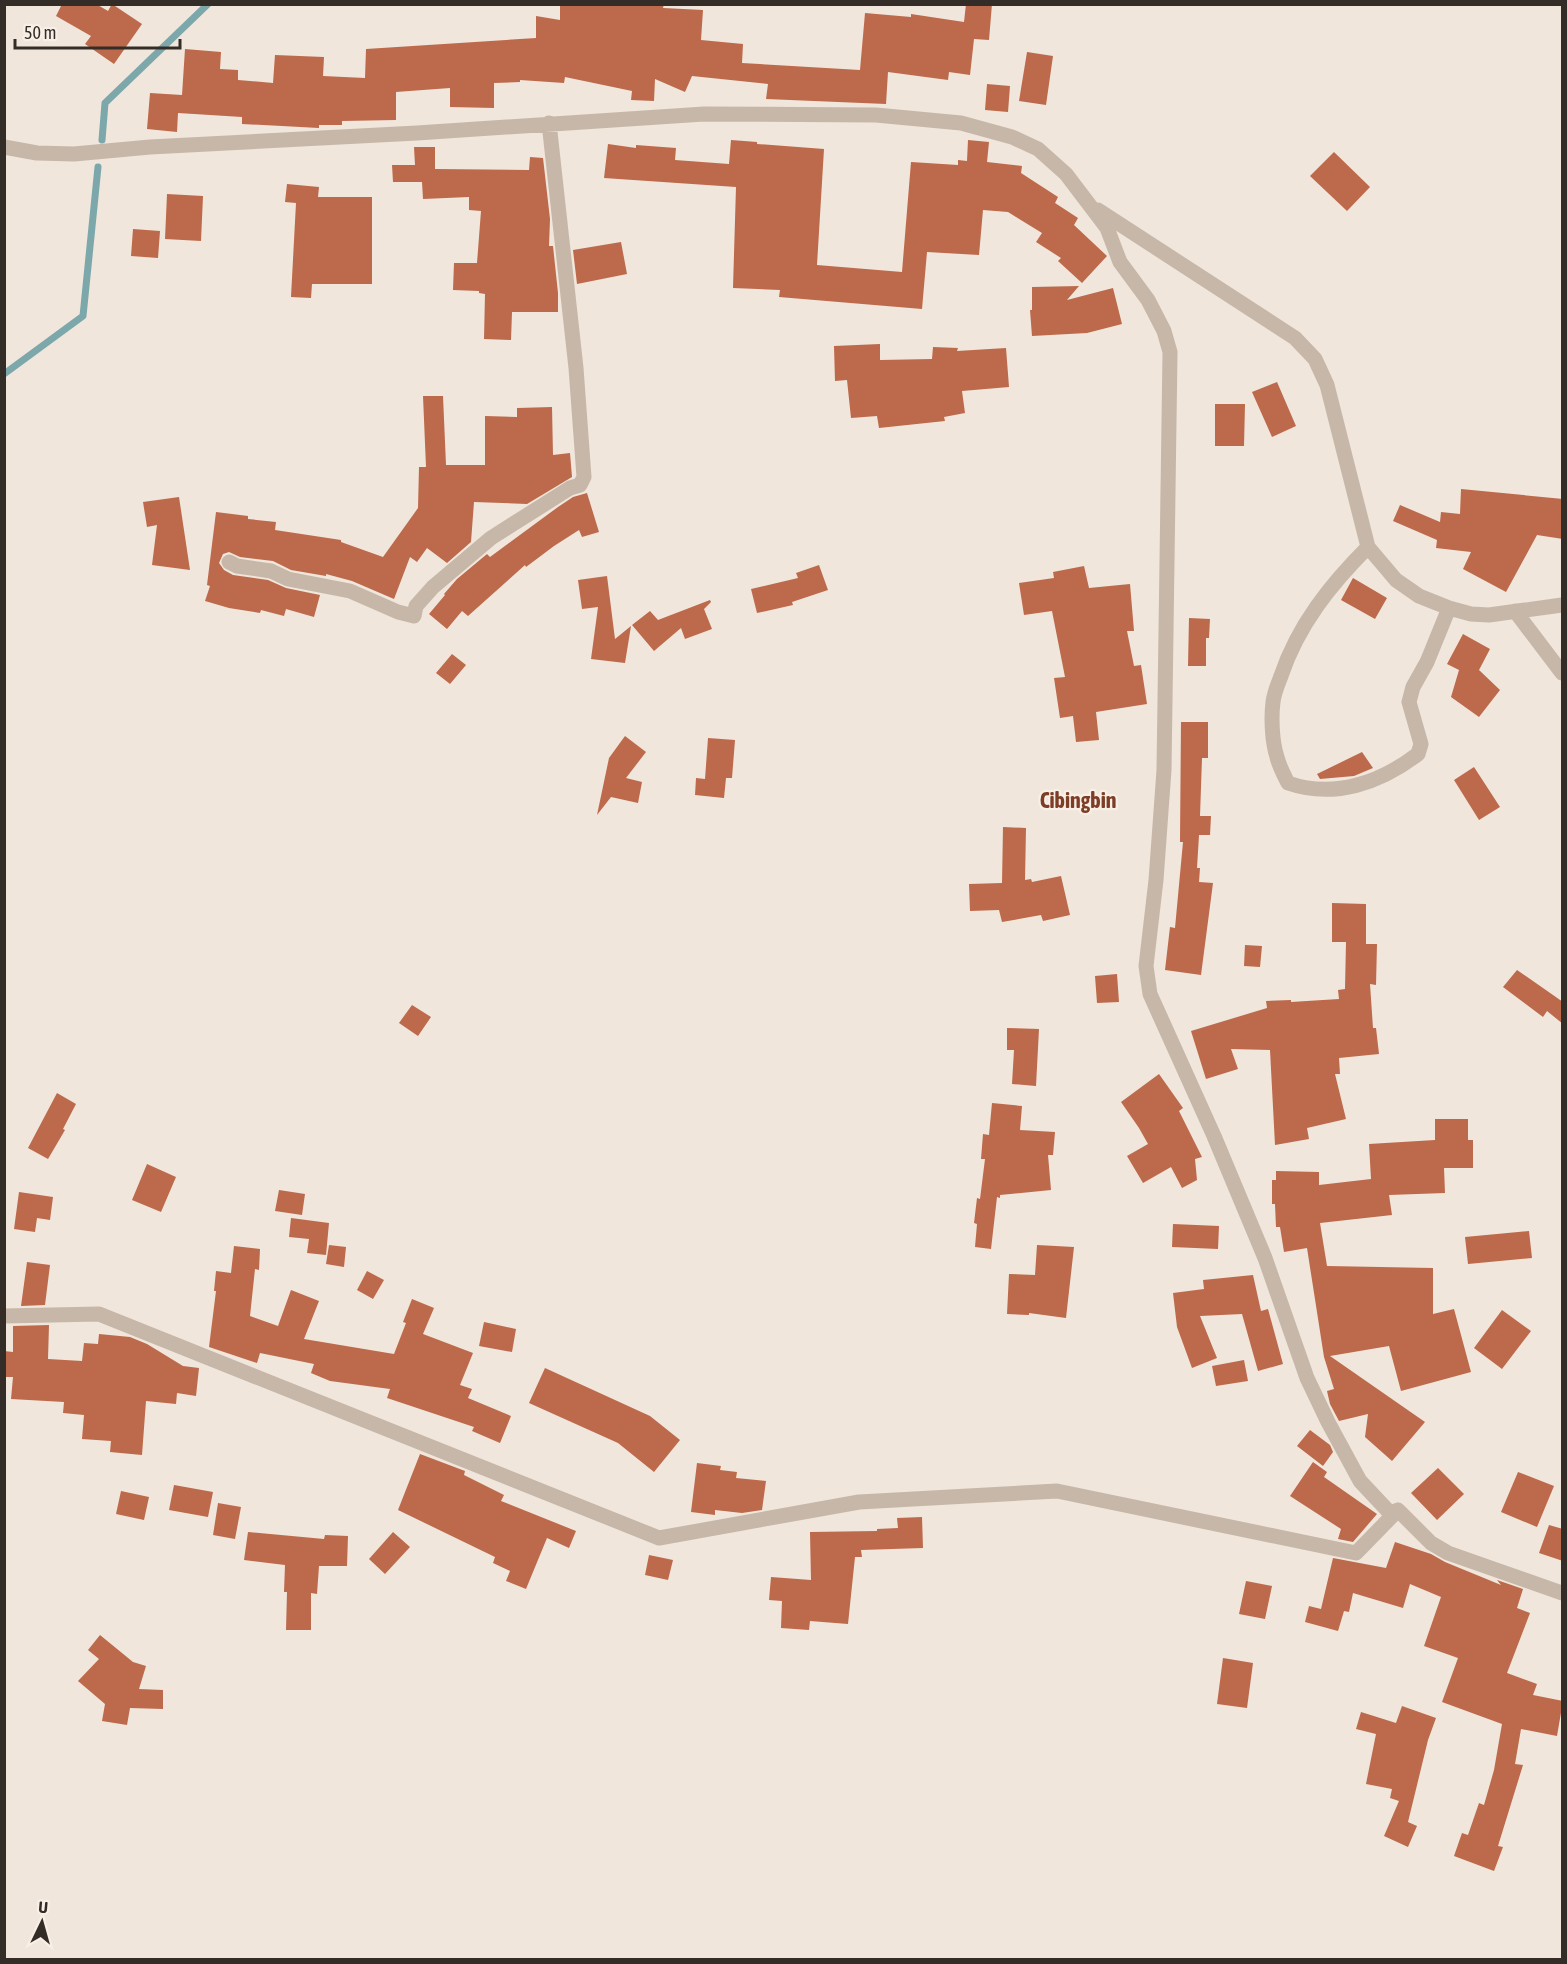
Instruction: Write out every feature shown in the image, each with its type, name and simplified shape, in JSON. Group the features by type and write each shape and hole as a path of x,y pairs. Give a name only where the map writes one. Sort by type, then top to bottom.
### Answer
{"street":[{"path":"4,147 37,153 74,154 150,147 417,133 704,114 876,115 961,123 1012,137 1038,149 1066,174 1107,228 1119,262 1148,300 1164,331 1170,352 1164,770 1156,880 1146,966 1150,994 1261,1248 1307,1378 1328,1422 1360,1481 1390,1513 1398,1510"},
{"path":"230,562 237,566 271,572 288,579 350,591 398,612 414,616 416,606 434,587 491,538 570,488 580,485 584,477 576,368 549,123"},
{"path":"1092,206 1295,338 1316,359 1327,385 1368,547 1396,580 1419,596 1471,614 1489,615 1563,605"},
{"path":"1368,547 1337,579 1314,609 1294,643 1283,670 1273,701 1274,734 1276,758 1288,783 1321,791 1360,785 1389,772 1419,754 1421,744 1409,702 1413,687 1449,608"},
{"path":"1515,611 1563,673"},
{"path":"4,1316 99,1314 659,1538 859,1502 1057,1491 1356,1553 1398,1510"},
{"path":"1398,1510 1431,1543 1448,1552 1563,1593"}],"building":[{"path":"62,4 96,4 108,11 112,4 142,24 114,64 85,44 91,36 56,16"},
{"path":"560,4 664,4 663,8 703,10 701,40 743,44 742,63 860,70 865,13 911,17 911,14 964,22 966,4 992,4 989,40 974,39 970,75 949,72 948,80 888,72 886,104 766,99 768,84 692,76 685,92 655,79 654,101 631,100 632,91 565,77 564,83 520,80 520,82 494,83 494,108 450,107 450,88 396,92 396,120 342,121 342,125 319,125 319,128 242,124 242,117 178,113 177,132 147,129 150,93 182,95 185,49 221,52 220,69 238,70 238,80 273,83 275,55 324,57 323,76 365,78 366,49 536,38 536,16 560,20"},
{"path":"1027,52 1053,56 1046,105 1019,101"},
{"path":"987,84 1010,86 1008,112 985,110"},
{"path":"731,140 824,149 817,265 902,272 911,162 958,165 958,160 967,161 968,140 989,142 987,162 1022,166 1021,173 1058,197 1055,203 1078,218 1074,225 1107,256 1082,283 1058,261 1061,258 1036,242 1042,233 1008,212 983,210 979,255 927,252 922,309 779,297 780,290 733,288 736,187 604,178 608,144 636,148 636,145 676,148 675,160 729,164"},
{"path":"414,147 435,147 435,169 529,170 530,157 543,158 550,219 549,246 553,246 558,312 512,312 511,340 484,339 485,294 479,291 453,290 454,263 477,263 481,211 469,210 469,197 423,199 422,182 393,182 392,165 415,165"},
{"path":"1334,152 1370,187 1347,211 1310,176"},
{"path":"287,184 319,187 318,197 372,197 372,284 312,284 311,298 291,297 296,203 285,202"},
{"path":"167,194 203,196 201,241 165,239"},
{"path":"133,229 160,231 158,258 131,256"},
{"path":"621,242 627,274 577,284 573,250"},
{"path":"1079,286 1067,300 1113,288 1122,324 1087,333 1032,336 1030,310 1032,310 1032,287"},
{"path":"880,344 880,360 932,359 933,347 958,348 957,351 1006,348 1009,387 962,391 965,413 944,417 945,421 879,428 877,416 851,418 847,380 835,381 834,346"},
{"path":"1277,382 1296,426 1272,437 1252,392"},
{"path":"423,396 443,396 446,465 485,465 485,416 517,417 517,408 552,407 553,455 570,453 572,477 527,504 474,502 471,542 447,563 427,548 417,562 410,557 394,599 352,581 326,574 326,576 291,570 273,561 240,557 229,552 223,554 219,563 224,570 233,575 268,580 286,588 320,595 314,617 286,609 284,616 261,610 260,613 205,601 210,586 207,585 216,512 276,522 275,530 341,540 341,542 383,557 418,508 419,467 426,467"},
{"path":"1215,404 1245,404 1244,446 1215,446"},
{"path":"1461,489 1563,499 1563,539 1537,535 1506,592 1463,569 1471,552 1436,548 1437,540 1393,521 1400,505 1440,522 1441,512 1460,514"},
{"path":"587,493 599,532 582,537 579,530 526,567 525,565 468,616 462,611 447,629 429,614 457,579 487,554 490,557 573,497"},
{"path":"179,497 190,570 152,565 157,525 147,527 143,502"},
{"path":"819,565 828,590 792,602 793,605 757,613 751,589 798,578 796,573"},
{"path":"1084,566 1089,588 1130,584 1134,631 1127,631 1134,666 1141,665 1147,704 1096,712 1099,740 1076,742 1073,716 1060,718 1054,678 1065,677 1052,611 1024,615 1019,583 1054,578 1053,572"},
{"path":"607,576 615,639 631,626 625,663 591,659 598,607 582,609 578,580"},
{"path":"1353,578 1387,598 1375,619 1341,600"},
{"path":"710,600 711,602 704,609 712,629 685,639 681,628 654,651 632,625 650,611 658,620"},
{"path":"1189,618 1210,619 1209,638 1206,638 1206,666 1188,666"},
{"path":"1463,634 1490,649 1479,670 1500,690 1479,717 1451,697 1459,670 1447,664"},
{"path":"452,654 466,665 450,684 436,673"},
{"path":"1181,722 1208,722 1208,758 1202,758 1200,816 1211,816 1210,835 1199,835 1197,868 1200,868 1199,882 1213,883 1201,975 1165,970 1170,927 1175,928 1183,842 1180,842"},
{"path":"625,736 646,752 626,778 642,782 638,803 611,797 597,815 609,758"},
{"path":"708,738 735,740 732,778 726,778 724,798 695,795 696,778 705,779"},
{"path":"1362,752 1373,768 1354,776 1320,779 1317,774"},
{"path":"1474,767 1500,807 1479,820 1454,780"},
{"path":"1003,827 1026,828 1025,880 1031,879 1032,882 1061,876 1070,915 1043,921 1041,915 1002,922 999,910 970,911 969,884 1002,883"},
{"path":"1332,903 1366,904 1366,944 1377,944 1376,985 1370,984 1373,1028 1376,1028 1379,1054 1339,1058 1340,1074 1335,1074 1346,1119 1307,1128 1309,1139 1275,1145 1270,1050 1231,1049 1238,1069 1206,1079 1191,1031 1267,1008 1266,1001 1339,999 1338,990 1345,989 1346,942 1332,942"},
{"path":"1245,945 1262,946 1260,967 1244,966"},
{"path":"1517,970 1563,1002 1563,1024 1547,1011 1543,1017 1503,987"},
{"path":"1117,974 1119,1002 1097,1003 1095,976"},
{"path":"412,1005 431,1017 418,1036 399,1023"},
{"path":"1007,1028 1039,1029 1036,1086 1012,1084 1014,1050 1007,1050"},
{"path":"1159,1074 1183,1108 1179,1111 1202,1157 1195,1159 1197,1180 1182,1188 1171,1167 1143,1183 1127,1156 1148,1144 1121,1102"},
{"path":"57,1093 76,1104 63,1129 65,1130 48,1159 28,1148"},
{"path":"992,1103 1022,1106 1020,1130 1055,1132 1053,1155 1048,1155 1051,1190 997,1197 991,1249 975,1247 977,1224 974,1223 977,1198 980,1199 985,1159 981,1159 983,1134 989,1135"},
{"path":"1435,1119 1468,1119 1468,1140 1473,1140 1473,1168 1444,1168 1445,1193 1389,1195 1392,1215 1320,1223 1327,1266 1433,1268 1433,1314 1454,1309 1471,1372 1401,1391 1389,1346 1330,1356 1425,1422 1392,1461 1365,1437 1368,1414 1339,1421 1330,1404 1327,1391 1334,1389 1324,1357 1307,1248 1284,1252 1280,1227 1276,1227 1275,1204 1272,1204 1272,1180 1276,1180 1276,1171 1319,1172 1319,1185 1371,1179 1369,1144 1435,1140"},
{"path":"147,1164 176,1177 161,1212 132,1200"},
{"path":"279,1190 305,1194 302,1215 275,1211"},
{"path":"19,1192 53,1197 50,1220 37,1218 35,1232 14,1229"},
{"path":"291,1218 329,1223 326,1255 307,1253 309,1239 289,1237"},
{"path":"1173,1224 1219,1226 1218,1249 1172,1247"},
{"path":"1529,1231 1532,1258 1468,1264 1465,1237"},
{"path":"329,1245 346,1247 344,1267 326,1264"},
{"path":"1037,1245 1074,1247 1066,1318 1029,1313 1029,1315 1007,1314 1009,1274 1035,1275"},
{"path":"234,1246 260,1249 259,1270 255,1269 250,1316 278,1326 291,1290 319,1301 304,1339 394,1354 412,1299 434,1308 423,1334 473,1353 460,1385 472,1389 468,1398 511,1416 500,1443 472,1431 474,1427 387,1398 390,1389 330,1381 311,1373 314,1364 260,1353 257,1363 209,1347 216,1291 214,1291 216,1271 231,1273"},
{"path":"27,1262 50,1265 45,1305 21,1306"},
{"path":"367,1271 384,1280 373,1299 357,1290"},
{"path":"1253,1275 1261,1311 1268,1309 1283,1364 1258,1371 1242,1314 1200,1316 1217,1358 1192,1368 1177,1327 1173,1293 1204,1289 1203,1280"},
{"path":"1502,1310 1531,1331 1502,1369 1474,1348"},
{"path":"484,1322 516,1329 512,1352 479,1346"},
{"path":"49,1325 48,1359 82,1361 84,1343 98,1344 99,1334 130,1337 147,1344 183,1366 199,1368 196,1396 177,1393 176,1404 146,1401 142,1455 110,1452 111,1441 82,1439 84,1415 63,1413 64,1402 11,1399 13,1377 4,1377 4,1351 13,1352 13,1326"},
{"path":"1244,1360 1248,1381 1216,1386 1212,1366"},
{"path":"545,1368 650,1416 680,1440 654,1472 618,1443 529,1403"},
{"path":"1310,1430 1330,1445 1333,1452 1323,1466 1297,1446"},
{"path":"420,1454 465,1471 464,1475 504,1495 501,1501 576,1531 569,1548 547,1538 526,1589 506,1581 510,1571 493,1563 495,1557 398,1510"},
{"path":"1313,1462 1327,1472 1324,1477 1377,1514 1353,1542 1338,1539 1341,1529 1290,1496"},
{"path":"697,1463 721,1466 720,1470 737,1472 736,1478 766,1481 762,1510 742,1513 715,1510 715,1515 691,1512"},
{"path":"1438,1468 1464,1494 1437,1520 1411,1493"},
{"path":"1518,1472 1554,1486 1537,1527 1501,1512"},
{"path":"174,1485 213,1492 208,1517 169,1510"},
{"path":"121,1491 149,1497 144,1520 116,1514"},
{"path":"218,1503 241,1507 235,1539 213,1535"},
{"path":"922,1517 923,1548 861,1550 862,1557 855,1557 848,1624 810,1621 809,1630 781,1628 782,1601 769,1600 771,1577 811,1580 810,1532 877,1531 877,1529 898,1528 897,1518"},
{"path":"1549,1525 1563,1529 1563,1561 1539,1553"},
{"path":"248,1532 324,1539 325,1535 348,1536 347,1566 319,1566 317,1594 311,1593 311,1630 286,1630 285,1565 244,1560"},
{"path":"393,1532 410,1547 385,1574 369,1559"},
{"path":"1395,1542 1431,1554 1501,1585 1497,1580 1523,1589 1517,1608 1530,1613 1507,1673 1537,1684 1533,1695 1563,1701 1557,1736 1521,1729 1515,1764 1523,1765 1498,1846 1503,1847 1494,1871 1454,1856 1462,1833 1468,1835 1479,1803 1484,1805 1494,1770 1502,1724 1442,1702 1458,1658 1424,1646 1441,1597 1410,1584 1403,1608 1353,1593 1349,1612 1344,1611 1338,1631 1305,1622 1309,1606 1321,1609 1333,1558 1386,1568"},
{"path":"649,1555 673,1560 668,1580 645,1575"},
{"path":"1246,1581 1272,1586 1265,1619 1239,1614"},
{"path":"100,1635 133,1662 146,1666 139,1689 163,1690 163,1709 130,1708 127,1725 102,1721 105,1704 78,1681 99,1659 88,1650"},
{"path":"1223,1658 1253,1663 1247,1708 1217,1704"},
{"path":"1402,1706 1436,1718 1428,1740 1408,1822 1417,1826 1408,1847 1384,1836 1399,1801 1390,1798 1392,1789 1366,1784 1376,1734 1356,1729 1361,1712 1396,1723"}],"waterway":[{"path":"102,140 105,103 208,4"},
{"path":"4,374 83,316 98,167"}],"district":[{"name":"Cibingbin","path":"1078,800"}]}
